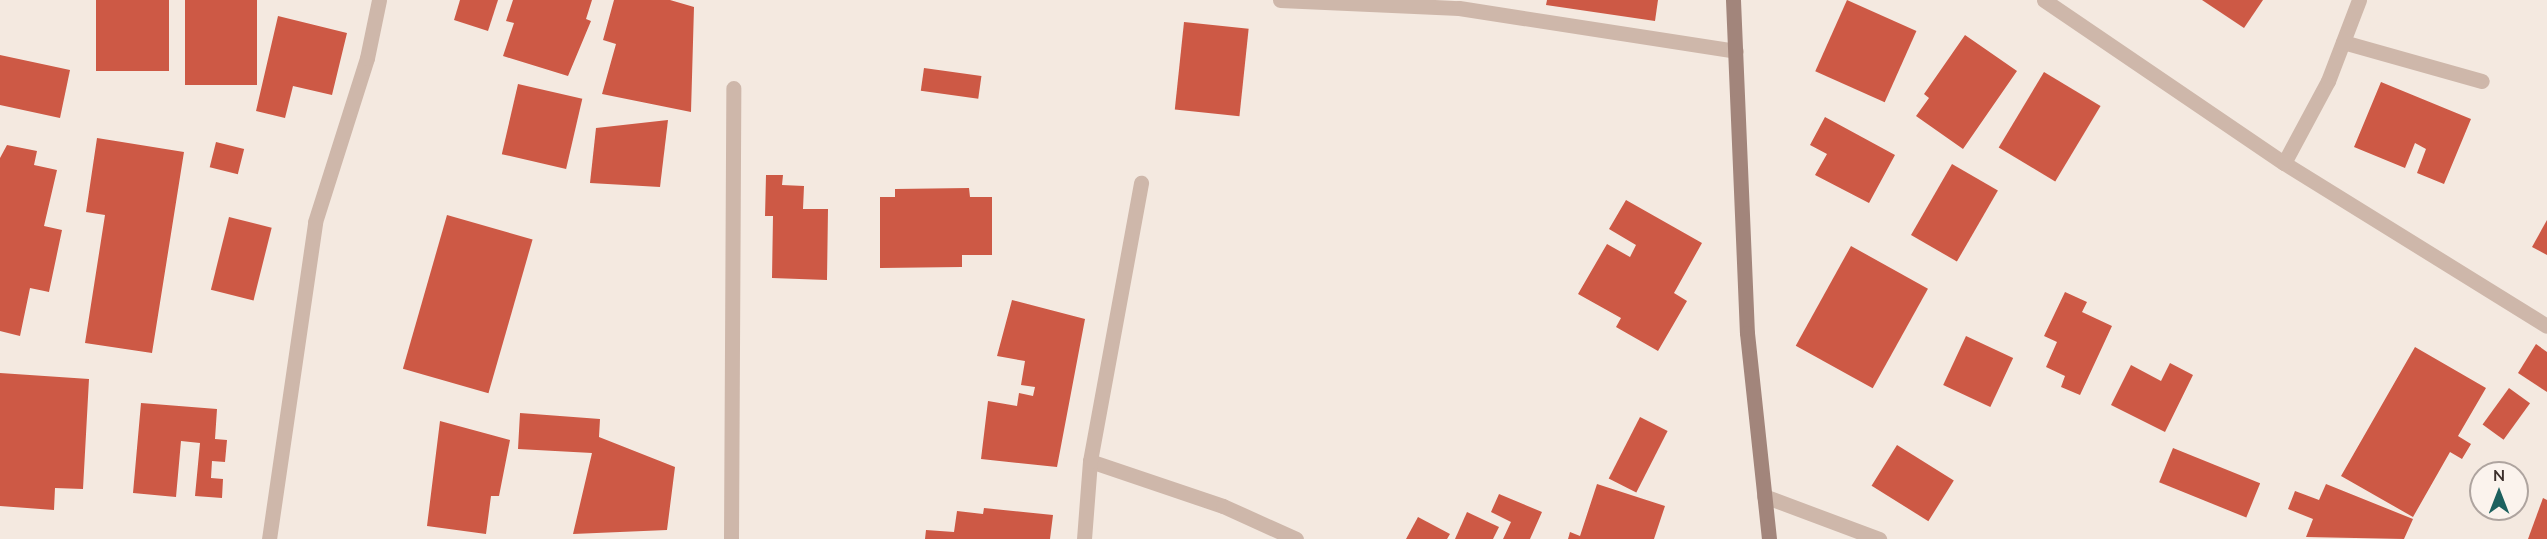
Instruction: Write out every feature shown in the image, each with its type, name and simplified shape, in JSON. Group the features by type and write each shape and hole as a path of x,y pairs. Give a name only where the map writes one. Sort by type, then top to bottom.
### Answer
{"main road":[{"path":"1733,0 1747,333 1769,539"}],"street":[{"path":"269,539 315,222 367,58 379,0"},
{"path":"1280,0 1394,2 1459,8 1736,51"},
{"path":"2044,0 2284,163 2547,326"},
{"path":"2284,163 2343,42 2359,0"},
{"path":"2343,42 2482,81"},
{"path":"731,539 733,88"},
{"path":"1084,539 1090,461 1141,183"},
{"path":"1090,461 1223,506 1296,539"},
{"path":"1764,496 1879,539"}],"building":[{"path":"96,0 169,0 169,71 96,71"},
{"path":"185,0 257,0 257,85 185,85"},
{"path":"460,0 498,0 488,31 454,20"},
{"path":"513,0 592,0 586,19 591,21 568,76 503,56 514,23 506,21"},
{"path":"614,0 670,0 694,7 691,112 602,94 616,44 603,40"},
{"path":"1547,0 1658,0 1655,21 1546,5"},
{"path":"1847,0 1916,31 1885,102 1815,71"},
{"path":"2202,0 2263,0 2244,28"},
{"path":"278,16 347,33 332,95 293,86 285,118 256,111"},
{"path":"1184,22 1249,29 1239,116 1175,110"},
{"path":"1965,35 2017,71 1963,149 1916,116 1929,98 1924,94"},
{"path":"0,55 70,70 60,118 0,105"},
{"path":"924,68 981,76 978,99 921,91"},
{"path":"2044,72 2101,106 2055,181 1999,147"},
{"path":"2381,82 2471,119 2444,184 2417,173 2426,149 2415,143 2405,168 2354,147"},
{"path":"518,84 582,99 566,169 502,154"},
{"path":"1825,117 1895,155 1869,203 1815,175 1827,154 1810,145"},
{"path":"668,120 660,187 590,183 596,128"},
{"path":"97,138 184,152 152,353 85,343 105,215 86,212"},
{"path":"216,142 244,149 238,174 210,167"},
{"path":"7,145 37,151 34,165 57,170 44,226 62,230 49,292 30,288 20,336 0,331 0,158"},
{"path":"1952,164 1998,190 1957,262 1911,235"},
{"path":"766,175 783,175 782,185 804,186 803,209 828,209 827,280 772,278 773,216 765,216"},
{"path":"969,188 970,197 992,197 992,255 962,255 962,267 880,268 880,197 895,197 895,189"},
{"path":"1626,200 1702,243 1674,293 1687,301 1658,351 1616,327 1621,318 1578,294 1607,244 1630,257 1636,245 1609,229"},
{"path":"447,215 533,240 488,393 403,369"},
{"path":"229,217 272,228 254,300 211,290"},
{"path":"2547,220 2547,255 2532,247"},
{"path":"1851,246 1928,289 1873,388 1796,346"},
{"path":"2065,292 2087,302 2082,312 2112,326 2080,395 2061,387 2065,376 2046,367 2057,342 2044,336"},
{"path":"1012,300 1085,319 1057,467 981,459 988,401 1017,406 1019,393 1033,396 1035,387 1021,385 1025,361 997,356"},
{"path":"1966,336 2013,358 1990,407 1943,385"},
{"path":"2536,344 2547,352 2547,392 2518,373"},
{"path":"2415,347 2486,388 2458,436 2471,444 2462,459 2450,452 2413,517 2341,476"},
{"path":"2170,363 2193,375 2165,432 2111,405 2131,365 2161,381"},
{"path":"0,373 89,379 83,489 55,488 54,510 0,506"},
{"path":"2509,388 2530,403 2504,440 2483,424"},
{"path":"141,403 217,409 215,439 227,440 225,462 212,461 211,478 223,479 222,498 195,496 200,443 181,441 176,497 133,493"},
{"path":"520,413 600,419 599,437 675,467 667,530 573,534 592,453 518,449"},
{"path":"1640,417 1668,431 1636,493 1609,478"},
{"path":"440,421 510,440 499,496 491,496 486,534 427,526"},
{"path":"1897,445 1954,481 1928,521 1872,486"},
{"path":"2173,448 2260,483 2246,518 2159,482"},
{"path":"1597,484 1665,506 1654,539 1568,539 1570,532 1580,536"},
{"path":"2326,484 2413,519 2404,539 2306,537 2313,519 2288,509 2295,491 2319,500"},
{"path":"1499,494 1542,512 1530,539 1503,539 1511,522 1491,512"},
{"path":"2543,498 2547,500 2547,539 2528,539"},
{"path":"984,508 1053,515 1050,539 925,539 926,530 954,532 957,511 983,514"},
{"path":"1467,512 1499,527 1493,539 1455,539"},
{"path":"1418,517 1450,534 1447,539 1406,539"}]}
